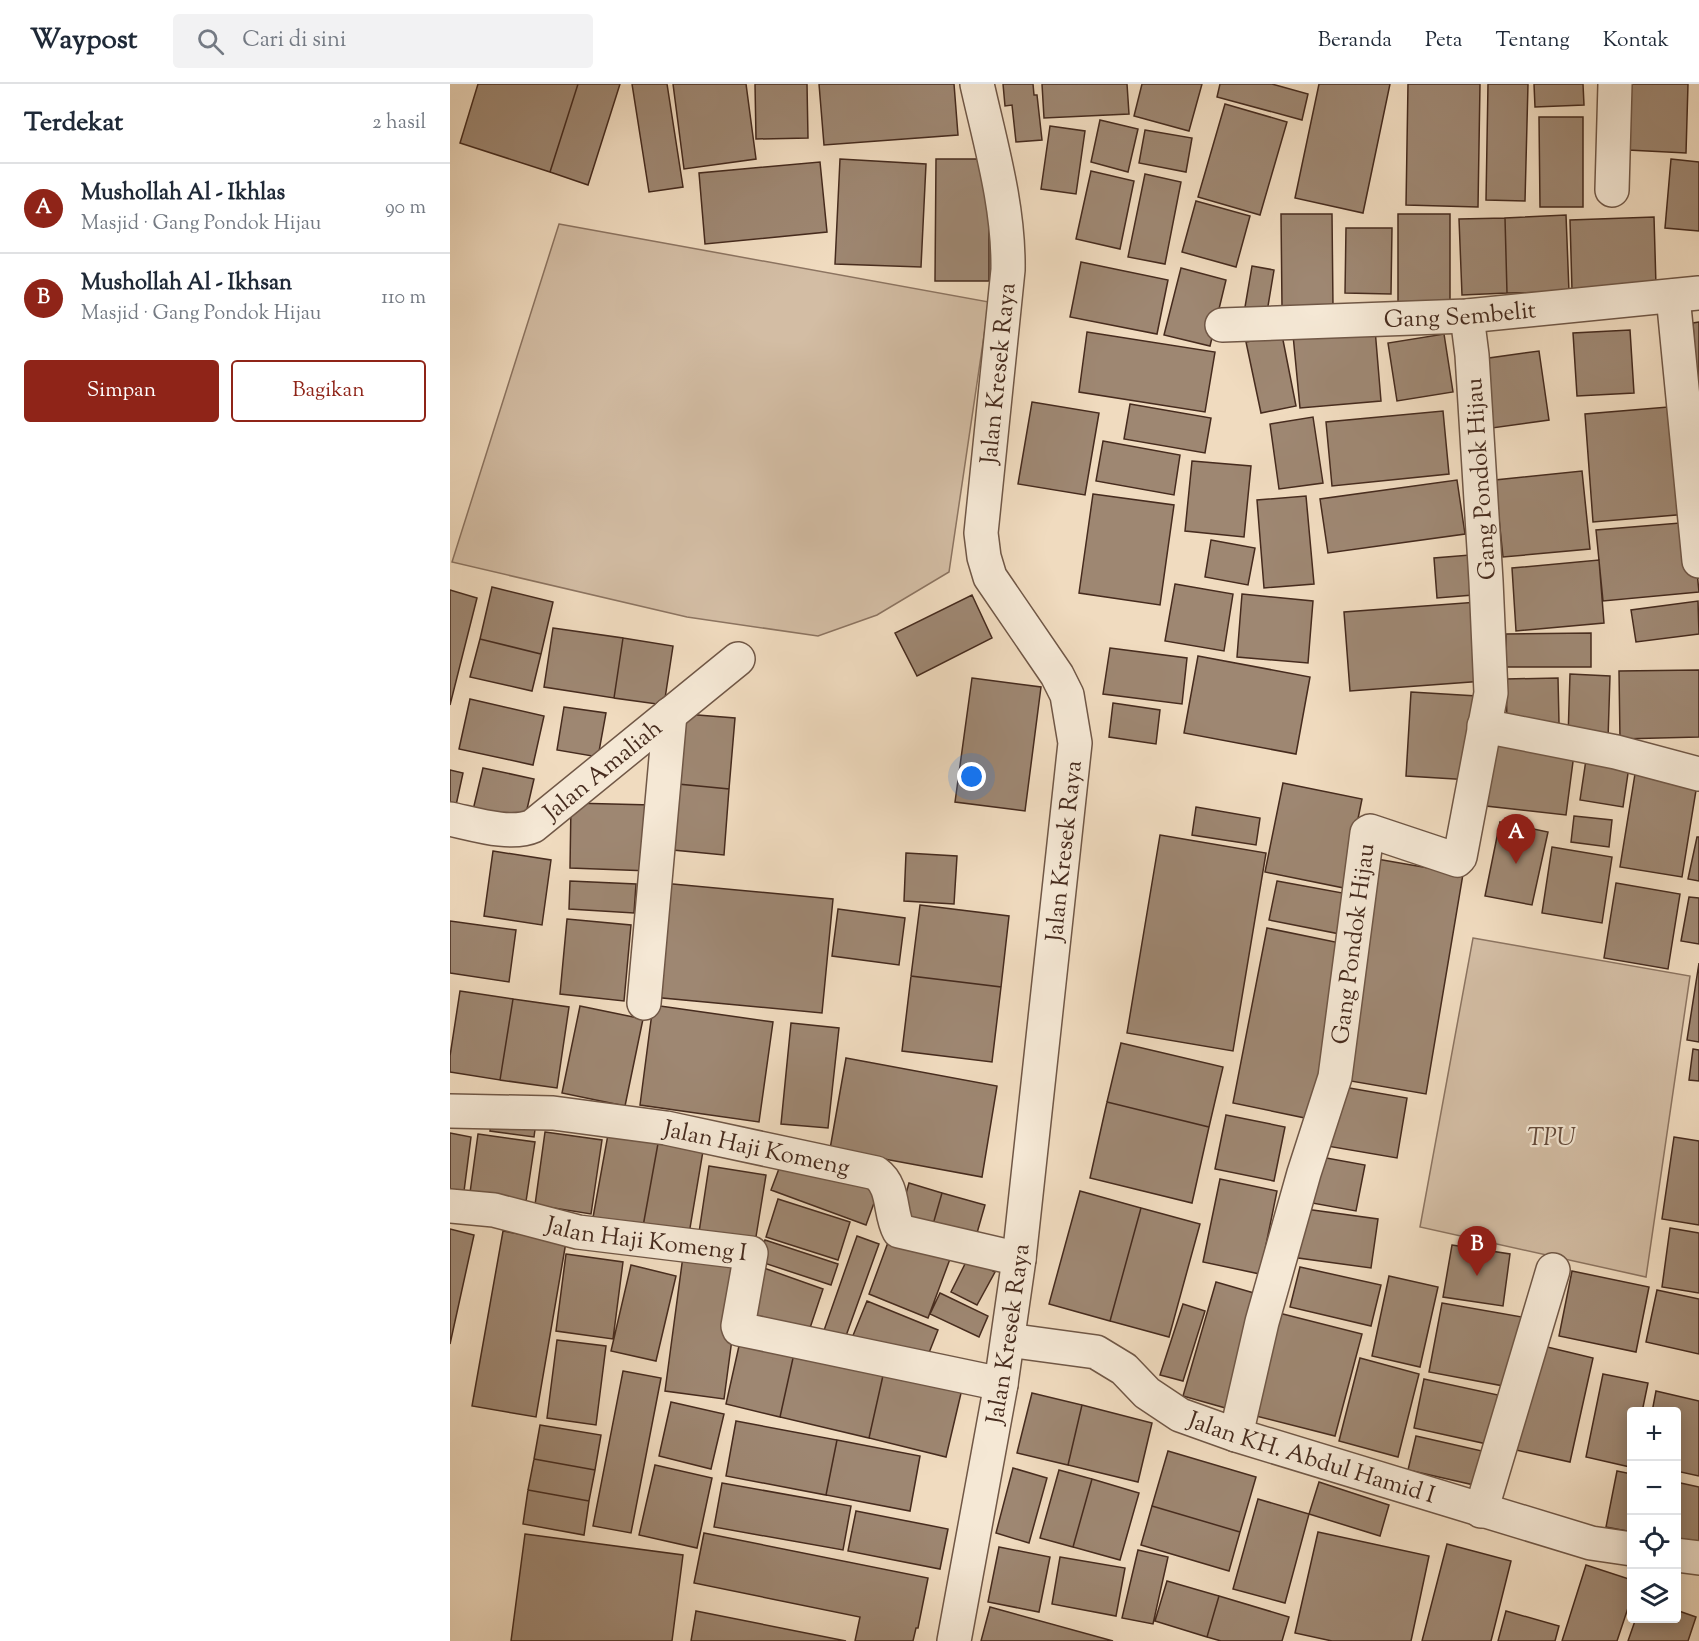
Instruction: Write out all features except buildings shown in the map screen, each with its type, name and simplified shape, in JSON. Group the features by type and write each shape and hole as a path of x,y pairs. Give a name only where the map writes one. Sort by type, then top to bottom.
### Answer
{"street":[{"name":"Jalan Kresek Raya","path":"954,1641 1001,1384 1019,1259 1075,743 1067,695 1057,675 990,577 984,557 981,533 1008,270 1008,241 1005,209 977,84"},
{"path":"1612,190 1615,84"},
{"path":"1686,294 1699,561"},
{"name":"Gang Sembelit","path":"1222,325 1467,316 1686,294"},
{"name":"Gang Pondok Hijau","path":"1236,1435 1268,1299 1304,1173 1335,1077 1367,832 1370,831 1457,860 1461,858 1491,693 1472,355 1467,316"},
{"name":"Jalan Amaliah","path":"450,819 505,829 524,830 533,826 738,659"},
{"path":"644,1003 670,714"},
{"path":"1484,726 1616,752 1699,774"},
{"name":"Jalan Haji Komeng","path":"450,1111 553,1113 666,1128 876,1173 882,1177 890,1194 899,1231 1019,1259"},
{"name":"Jalan Haji Komeng I","path":"450,1206 494,1210 578,1232 751,1253 739,1329 1001,1384"},
{"path":"1482,1511 1553,1270"},
{"name":"Jalan KH. Abdul Hamid I","path":"1008,1340 1096,1353 1124,1369 1147,1393 1180,1414 1236,1435 1591,1543 1627,1548"},
{"path":"1681,1556 1699,1558"}],"green space":[{"path":"559,224 989,302 949,572 877,615 818,636 687,617 452,562"},
{"name":"TPU","path":"1473,938 1690,976 1646,1277 1420,1227"}],"place":[{"name":"Mushollah Al - Ikhlas","path":"1516,864"},
{"name":"Mushollah Al - Ikhsan","path":"1477,1276"}]}
